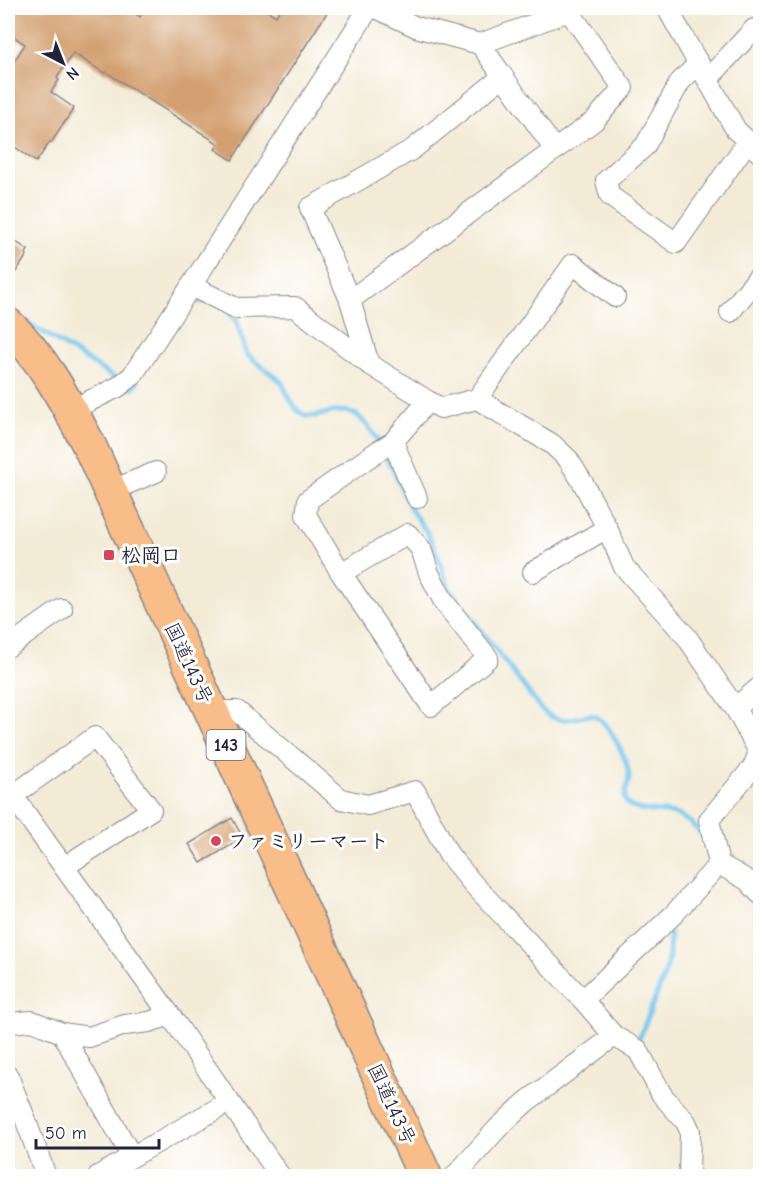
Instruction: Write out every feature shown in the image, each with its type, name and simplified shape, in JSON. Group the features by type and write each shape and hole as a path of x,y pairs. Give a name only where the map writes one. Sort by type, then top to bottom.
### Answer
{"highway":[{"name":"国道143号","path":"8,325 51,377 89,445 425,1176"}],"street":[{"path":"71,411 125,381 191,286 369,8"},
{"path":"350,300 594,121 623,88 572,9 480,44 416,27 376,8"},
{"path":"667,8 703,71 736,130 754,147 676,243 610,196 606,181 645,146 680,82 703,71 758,29"},
{"path":"480,44 555,150"},
{"path":"369,364 350,300 310,208 412,149 502,77"},
{"path":"191,286 236,308 295,307 369,364 441,408 477,399 573,264 615,297"},
{"path":"730,312 760,275"},
{"path":"477,399 552,444 568,459 607,528 624,567 686,636 735,708 759,752 753,767 709,820 719,864 747,880 760,894"},
{"path":"341,573 408,534 421,549 429,573 444,602 488,658 431,706 341,573 306,515 308,500 387,446 428,401"},
{"path":"387,446 417,498"},
{"path":"110,491 156,472"},
{"path":"533,572 607,528"},
{"path":"8,647 62,609"},
{"path":"735,708 760,687"},
{"path":"211,711 237,711 341,799 368,805 415,791 449,855 474,885 614,1036 635,1049 662,1095 686,1122 690,1131 689,1176"},
{"path":"64,867 151,810 94,737 10,792 170,1015 280,1176"},
{"path":"583,1000 674,914 719,864"},
{"path":"8,1023 32,1021 62,1034 89,1037 126,1025 149,1022 170,1015"},
{"path":"62,1034 132,1157"},
{"path":"455,1176 497,1129 526,1102 614,1036"},
{"path":"8,1076 46,1176"},
{"path":"99,1176 229,1102"}],"building":[{"path":"8,8 126,8 140,17 146,8 263,8 276,16 281,8 330,8 232,160 215,149 219,144 73,53 51,92 74,108 36,162 8,142 8,71 25,44 8,33"},
{"path":"8,241 13,246 16,242 28,250 16,272 8,266"},
{"name":"ファミリーマート","path":"232,818 243,838 201,863 189,844"}],"waterway":[{"path":"187,306 193,302 206,302"},
{"path":"228,312 236,320 246,353 282,383 298,411 306,416 346,411 357,415 366,424 391,465 411,510 427,532 449,588 541,709 559,719 567,720 588,715 600,719 614,737 626,762 629,776 624,796 626,802 635,808 669,813 684,818 706,840"},
{"path":"27,322 132,389 138,382"},
{"path":"637,1044 666,971 670,933"}],"place":[{"name":"松岡口","path":"109,555"},
{"name":"ファミリーマート","path":"216,841"}]}
